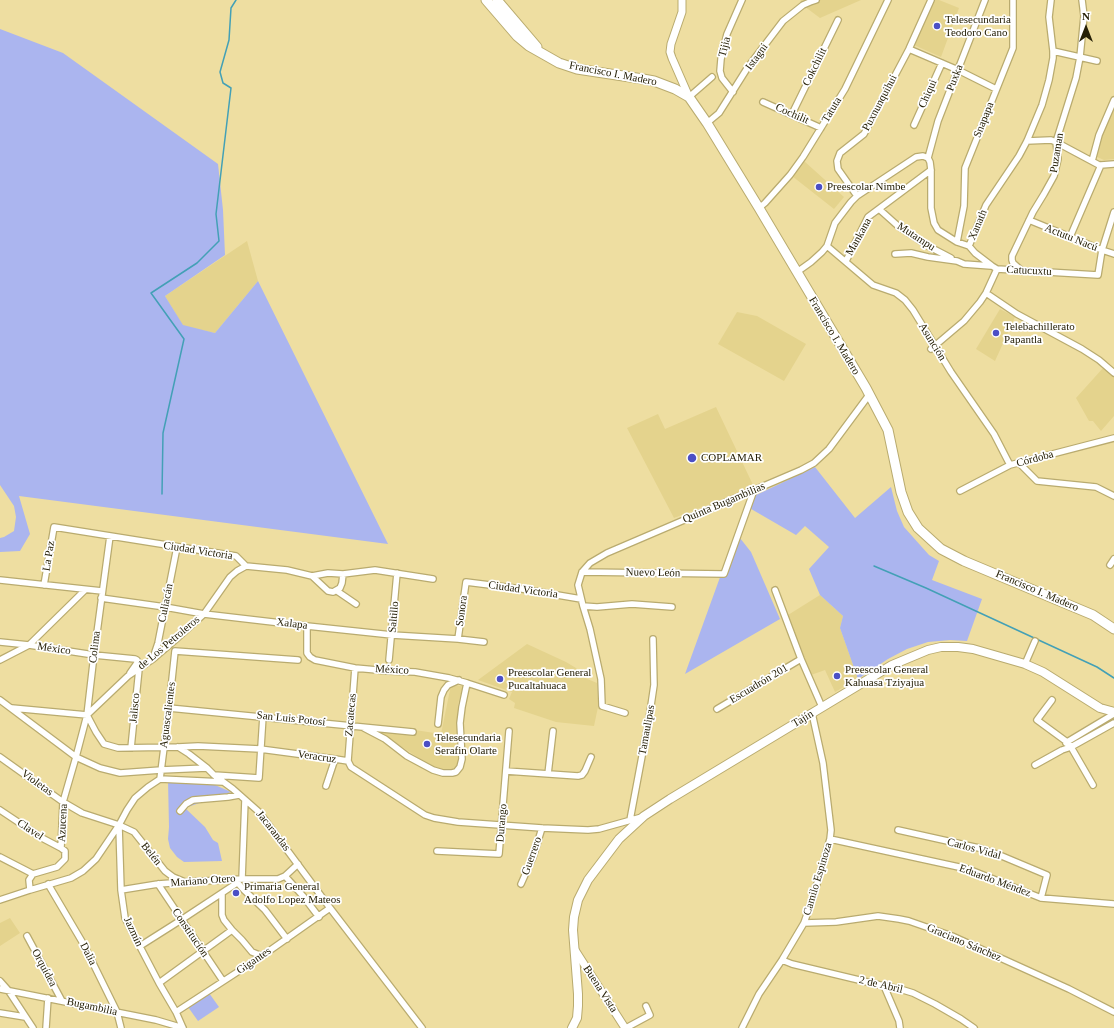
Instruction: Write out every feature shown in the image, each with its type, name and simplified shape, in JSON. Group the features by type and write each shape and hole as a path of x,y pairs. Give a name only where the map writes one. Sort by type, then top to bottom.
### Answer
{"main road":[{"name":"Francisco I. Madero","path":"486,0 517,36 529,46 550,58 577,69 654,81 675,89 689,97 707,123 759,208 888,430 901,492 908,512 918,528 941,549 964,561 1093,615 1114,629"},
{"path":"497,0 543,53"},
{"name":"Tajín","path":"572,1028 577,1018 578,1006 573,930 578,900 588,880 619,840 644,816 670,799 892,665 928,650 942,647 973,649 1025,664 1043,672 1100,708 1113,713"}],"street":[{"path":"682,0 682,12 671,44 670,52 689,97 712,77"},
{"name":"Tijia","path":"733,92 722,78 720,71 721,59 727,34 742,0"},
{"path":"883,0 885,7"},
{"name":"Tatuta","path":"759,208 790,175 821,128 845,89 888,0"},
{"name":"Puxnunquihui","path":"857,196 838,169 837,161 840,153 864,134 909,49 932,0"},
{"name":"Puxka","path":"928,158 938,121 985,0"},
{"name":"Snapapa","path":"957,242 964,206 965,168 1013,48 1013,0"},
{"name":"Xanath","path":"928,158 931,170 931,208 934,223 938,230 957,242 969,246 975,235 986,205 1019,156 1042,105 1053,58 1049,17 1051,0"},
{"name":"Puzaman","path":"1021,270 1013,263 1012,256 1029,220 1054,176 1058,159 1056,142 1076,78 1080,57 1084,16 1082,0"},
{"name":"Istagni","path":"707,123 719,113 748,67 783,21 812,1"},
{"name":"Cokchilit","path":"792,114 838,20"},
{"path":"909,49 958,70 996,89"},
{"path":"1053,51 1097,61"},
{"name":"Chiqui","path":"914,125 942,63"},
{"name":"Cochilit","path":"763,102 821,128"},
{"path":"1092,161 1099,135 1113,103"},
{"path":"1027,141 1051,140 1101,165 1114,164"},
{"path":"797,272 811,262 827,246 835,223 857,196 916,157 923,156 928,158"},
{"path":"1070,237 1101,165"},
{"name":"Mankana","path":"846,261 868,217 931,170"},
{"name":"Mutampu","path":"879,209 898,226 949,258 964,264 992,266"},
{"path":"1102,250 1114,212"},
{"name":"Actutu Nacú","path":"1029,220 1114,254"},
{"name":"Asunción","path":"827,246 873,285 896,293 905,300 933,348 994,434 1010,465"},
{"name":"Catucuxtu","path":"969,246 975,253 997,269 1098,275 1102,250"},
{"name":"Mutampu","path":"895,254 911,253 957,261"},
{"path":"933,348 964,321 980,302 986,293 997,269"},
{"path":"986,293 1017,314 1086,351 1114,373"},
{"name":"Quinta Bugambilias","path":"582,572 590,563 607,553 801,470 814,463 828,449 869,395"},
{"name":"Córdoba","path":"960,491 1010,465 1114,438"},
{"path":"1019,463 1037,481 1096,488 1114,496"},
{"name":"Nuevo León","path":"582,572 724,574 754,490"},
{"name":"Ciudad Victoria","path":"54,527 236,556 246,566 287,570 312,576 328,573 343,574 375,570 433,579"},
{"name":"La Paz","path":"44,585 54,527"},
{"name":"Colima","path":"76,757 87,715 110,536"},
{"name":"Culiacán","path":"153,659 158,643 177,547"},
{"path":"1110,565 1114,559"},
{"name":"de Los Petroleros","path":"87,715 128,676 153,659 204,614 230,576 237,570 246,566"},
{"path":"582,572 578,585 601,679 602,706 625,713"},
{"path":"337,591 342,584 343,574"},
{"name":"Saltillo","path":"389,660 397,574"},
{"path":"312,576 328,591 337,591 356,604"},
{"path":"0,580 102,591"},
{"name":"Ciudad Victoria","path":"466,582 522,589 581,599"},
{"name":"Sonora","path":"458,639 466,582"},
{"path":"0,660 29,645 85,590"},
{"name":"Escuadrón 201","path":"775,590 801,659 822,708"},
{"name":"Xalapa","path":"101,598 204,614 307,626 392,635 484,642"},
{"path":"583,606 597,607 632,604 672,607"},
{"name":"México","path":"307,626 307,652 310,657 315,660 355,668 415,672 459,680 504,696"},
{"name":"Tamaulipas","path":"630,820 653,692 653,639"},
{"path":"1025,664 1035,641"},
{"name":"México","path":"0,642 135,659 137,660 137,663 128,676"},
{"name":"Aguascalientes","path":"160,779 175,651 298,660"},
{"name":"Escuadrón 201","path":"717,709 801,659"},
{"name":"Zacatecas","path":"348,761 355,668"},
{"name":"Jalisco","path":"131,748 139,669"},
{"path":"438,724 444,690 459,680"},
{"path":"362,727 385,739 407,756 433,770 443,773 456,772 460,767 462,748 460,723 467,682"},
{"path":"0,700 76,757 100,768 120,773 207,768"},
{"path":"1052,700 1037,720 1067,742 1093,785"},
{"path":"10,708 87,715"},
{"name":"San Luis Potosí","path":"169,708 263,716 413,732"},
{"path":"1035,766 1062,750 1092,736 1114,722 1113,713 1067,742 1062,750"},
{"name":"Camilo Espinoza","path":"742,1028 759,994 782,960 804,923 830,839 831,830 823,763 812,714"},
{"name":"Veracruz","path":"87,715 104,744 118,748 198,746 260,749 348,761 351,768 425,815 434,818 458,822 588,830 599,829 644,816"},
{"path":"214,775 259,778 263,716"},
{"path":"1089,729 1092,736"},
{"name":"Durango","path":"437,851 499,854 509,731"},
{"path":"548,774 552,731"},
{"name":"Jacarandas","path":"178,747 207,768 259,812 422,1028"},
{"name":"Violetas","path":"0,757 63,802 82,813 119,826"},
{"name":"Azucena","path":"33,874 57,867 66,859 65,851 61,848 63,802 76,757"},
{"path":"506,771 578,776 582,775 585,771 591,757"},
{"path":"326,786 335,759"},
{"path":"0,900 70,878 83,871 96,859 119,826 135,798 148,786 160,779 223,782"},
{"path":"180,811 186,804 193,800 239,795"},
{"path":"140,946 222,893 238,880 245,800"},
{"name":"Clavel","path":"0,810 42,838 61,848"},
{"name":"Belén","path":"119,826 134,832 165,871 173,877 185,882"},
{"name":"Jazmín","path":"119,826 121,890 125,918 176,1012 183,1028"},
{"name":"Guerrero","path":"521,884 533,857 542,828"},
{"name":"Carlos Vidal","path":"898,830 979,848 1047,875 1041,898"},
{"name":"Eduardo Méndez","path":"830,839 968,869 1041,898 1114,904"},
{"path":"0,856 33,874 29,880 30,890"},
{"path":"298,864 285,876 303,896 318,917"},
{"name":"Mariano Otero","path":"121,890 158,884 278,879 285,876"},
{"path":"238,880 265,910 287,939"},
{"name":"Dalia","path":"48,884 84,945 117,1012 121,1028"},
{"name":"Constitución","path":"158,884 223,981"},
{"path":"222,893 222,915 224,920 252,952 262,956"},
{"name":"Gigantes","path":"176,1012 262,956 330,908"},
{"name":"Graciano Sánchez","path":"804,923 836,922 878,916 900,919 952,936 1069,989 1114,1012"},
{"path":"159,983 232,930"},
{"name":"Orquídea","path":"27,936 62,1001"},
{"name":"Buena Vista","path":"575,950 625,1028"},
{"name":"2 de Abril","path":"782,960 792,964 913,993 935,1004 974,1028"},
{"path":"0,981 8,990 33,1028"},
{"path":"884,986 899,1020 900,1028"},
{"name":"Bugambilia","path":"0,989 156,1020 183,1028"},
{"path":"46,1028 48,998"},
{"path":"625,1028 650,1015 646,1006"},
{"path":"0,1012 25,1017"}],"shaded area":[{"path":"801,0 861,0 820,18 800,3"},
{"name":"Telesecundaria Teodoro Cano","path":"934,0 939,0 959,8 941,57 914,45"},
{"path":"0,29 63,53 218,164 223,210 225,255 165,296 183,325 215,333 258,281 388,544 19,496 30,534 20,551 0,552 0,538 14,531 16,517 14,506 0,485"},
{"path":"1114,105 1114,159 1104,160 1097,157 1097,145"},
{"name":"Preescolar Nimbe","path":"804,161 844,197 834,209 792,176"},
{"path":"247,241 258,281 215,333 183,326 165,296"},
{"name":"Telebachillerato Papantla","path":"1000,309 1015,317 995,361 976,349"},
{"path":"737,312 757,316 806,344 784,381 718,344"},
{"path":"1103,368 1114,377 1114,416 1101,431 1093,421 1089,421 1076,398"},
{"name":"COPLAMAR","path":"716,407 754,487 674,518 627,428 658,414 665,429"},
{"path":"815,467 855,518 891,487 897,511 904,527 929,555 939,561 932,580 982,599 967,641 950,640 928,642 907,649 888,659 858,679 840,628 843,616 820,595 809,569 829,547 805,526 796,535 746,506 750,498"},
{"path":"736,533 751,552 780,619 685,674"},
{"path":"820,595 843,616 840,628 858,679 835,692 825,670 811,675 788,615"},
{"path":"527,644 566,662 576,668 585,678 597,683 598,707 594,726 556,722 514,708 515,703 509,699 512,692 478,680"},
{"path":"451,685 463,686 458,704 458,766 454,774 434,768 384,735 368,729 413,734 415,730 441,734"},
{"path":"168,780 215,785 231,792 185,808 205,827 213,840 218,843 222,861 184,862 177,857 170,848 168,839"},
{"path":"10,918 20,933 0,946 0,923"},
{"path":"209,993 219,1007 198,1021 188,1007"}],"waterway":[{"path":"162,494 163,433 184,339 151,293 197,263 219,241 216,214 231,88 223,83 220,72 229,40 231,8 236,0"},
{"path":"874,566 926,588 1097,667 1114,678"}],"place":[{"name":"Telesecundaria Teodoro Cano","path":"937,26"},
{"name":"Preescolar Nimbe","path":"819,187"},
{"name":"Telebachillerato Papantla","path":"996,333"},
{"name":"COPLAMAR","path":"692,458"},
{"name":"Preescolar General Kahuasa Tziyajua","path":"837,676"},
{"name":"Preescolar General Pucaltahuaca","path":"500,679"},
{"name":"Telesecundaria Serafin Olarte","path":"427,744"},
{"name":"Primaria General Adolfo Lopez Mateos","path":"236,893"}]}
